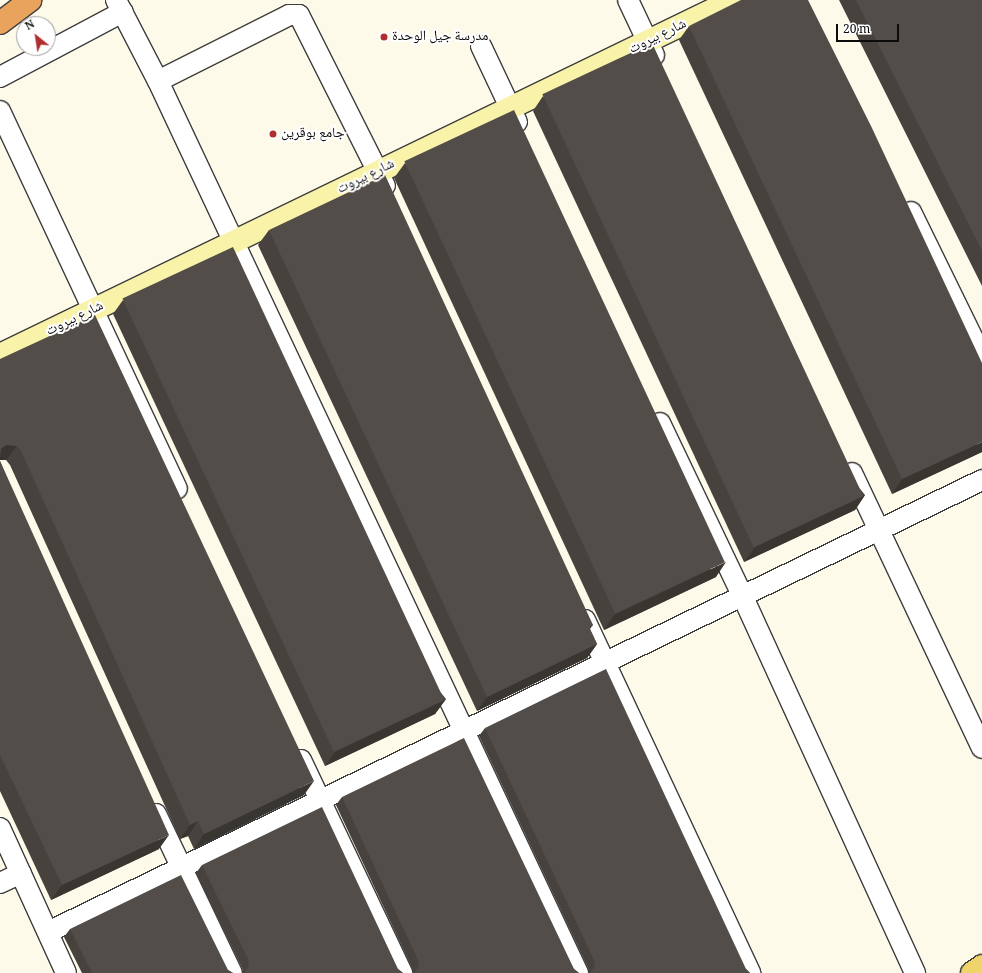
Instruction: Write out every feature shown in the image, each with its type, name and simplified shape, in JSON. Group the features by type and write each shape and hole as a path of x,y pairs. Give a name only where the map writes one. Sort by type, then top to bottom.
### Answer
{"highway":[{"path":"0,23 30,0"}],"main road":[{"path":"972,973 982,966"}],"street":[{"path":"628,0 661,71"},
{"name":"شارع بيروت","path":"0,355 234,243 378,170 648,42 732,0"},
{"path":"0,77 120,6 158,81 463,732 578,973"},
{"path":"158,81 290,14 299,16 395,206"},
{"path":"481,46 527,143"},
{"path":"0,111 184,505"},
{"path":"901,193 982,357"},
{"path":"653,408 742,595 915,973"},
{"path":"844,457 982,748"},
{"path":"48,932 180,867 463,732 878,528 982,480"},
{"path":"578,604 750,973"},
{"path":"293,743 402,973"},
{"path":"148,795 180,867 232,973"},
{"path":"0,828 66,973"},
{"path":"0,883 21,873"}],"building":[{"path":"741,0 808,0 871,126 982,363 982,442 902,479 689,26"},
{"path":"856,0 982,0 982,251"},
{"path":"652,43 863,496 754,547 542,94"},
{"path":"514,110 725,562 615,613 404,161"},
{"path":"385,175 593,625 589,627 597,644 487,697 269,230"},
{"path":"233,247 444,700 334,752 122,299"},
{"path":"95,315 314,781 204,834 198,821 190,825 21,451 17,446 6,445 1,449 0,457 0,359"},
{"path":"0,461 169,835 62,885 0,755"},
{"path":"606,669 746,969 750,973 590,973 595,966 594,960 485,728"},
{"path":"464,738 574,969 579,973 414,973 419,966 418,960 342,797"},
{"path":"322,807 398,969 403,973 244,973 249,966 248,959 202,865"},
{"path":"181,875 228,970 233,973 92,973 70,929"}],"place":[{"name":"مدرسة جيل الوحدة","path":"384,37"},
{"name":"جامع بوقرين","path":"273,134"}]}
